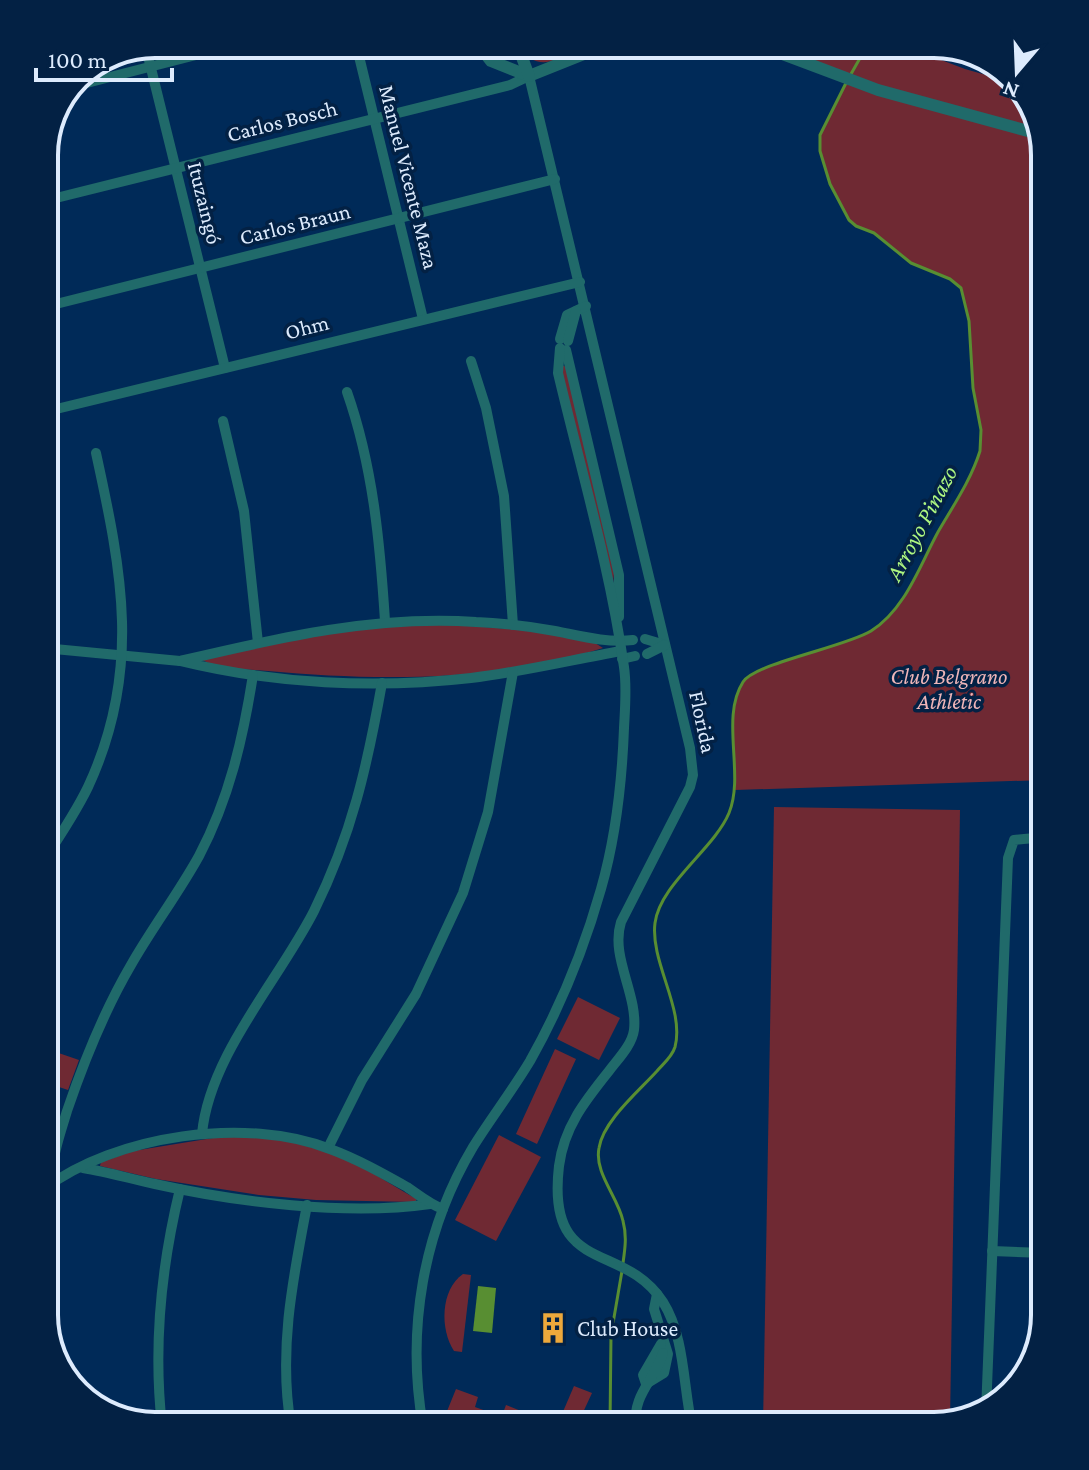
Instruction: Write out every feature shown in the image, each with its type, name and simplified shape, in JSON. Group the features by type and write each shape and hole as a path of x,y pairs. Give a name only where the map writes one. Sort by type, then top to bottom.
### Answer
{"street":[{"path":"91,82 183,58"},
{"name":"Manuel Vicente Maza","path":"359,58 423,319"},
{"path":"489,58 499,67 529,76 574,58"},
{"name":"Florida","path":"522,58 555,179 580,282 581,308 690,748 692,781 619,927 619,943 634,1020 632,1035 624,1051 572,1122 559,1167 561,1210 572,1238 583,1250 632,1271 645,1280 668,1310 677,1336 690,1412"},
{"path":"791,58 878,90 1028,131"},
{"name":"Ituzaingó","path":"149,59 225,368"},
{"name":"Carlos Bosch","path":"58,198 510,85 529,76"},
{"name":"Carlos Braun","path":"58,304 555,179"},
{"name":"Ohm","path":"58,409 580,282"},
{"path":"421,1412 417,1374 419,1310 428,1258 443,1209 467,1158 542,1038 586,940 606,871 618,801 625,716 620,647 562,364 567,315 581,308"},
{"path":"471,361 501,472 508,528 513,625"},
{"path":"347,392 363,444 374,503 385,621"},
{"path":"223,421 244,511 258,643"},
{"path":"58,838 78,806 100,758 113,720 124,656 118,570 96,453"},
{"path":"180,661 303,633 385,621 513,625 620,647 635,656"},
{"path":"645,639 665,645"},
{"path":"58,649 180,661 253,675 308,681 382,683 513,672 620,647 633,640"},
{"path":"647,654 665,645"},
{"path":"328,1148 362,1080 424,980 463,893 488,812 513,672"},
{"path":"58,1145 95,1038 132,963 199,856 225,798 241,742 253,675"},
{"path":"202,1134 207,1108 225,1065 258,1003 307,923 344,844 365,774 382,683"},
{"path":"987,1396 1008,858 1014,840 1031,838"},
{"path":"58,1181 126,1150 202,1134 254,1132 328,1148 398,1182 430,1204 443,1209"},
{"path":"81,1168 180,1189 307,1205 367,1207 430,1204"},
{"path":"161,1412 159,1311 171,1226 180,1189"},
{"path":"290,1412 286,1366 289,1308 307,1205"},
{"path":"992,1251 1031,1252"},
{"path":"636,1412 636,1404 663,1355 664,1339 654,1309 657,1294"}],"green space":[{"path":"530,58 561,58 545,62"},
{"path":"806,58 936,58 977,72 977,112 1021,112 1027,126 878,85"},
{"name":"Club Belgrano Athletic","path":"848,80 1028,131 1031,155 1031,780 735,790 733,718 744,681 764,668 868,632 891,614 917,573 980,451 981,430 973,388 969,321 961,288 950,279 911,263 874,233 849,220 830,184 820,151 820,135"},
{"path":"562,365 566,367 614,573 613,584 559,369"},
{"path":"432,623 537,631 595,643 603,648 522,667 437,676 309,674 218,666 202,660 309,634"},
{"path":"774,807 960,810 950,1410 763,1412"},
{"path":"578,997 620,1018 599,1060 557,1039"},
{"path":"555,1049 576,1059 537,1144 516,1134"},
{"path":"58,1053 79,1060 68,1090 58,1087"},
{"path":"499,1135 541,1157 496,1241 455,1220"},
{"path":"225,1136 261,1137 314,1148 347,1160 417,1199 415,1202 316,1200 259,1195 156,1179 100,1166 101,1162 133,1151"},
{"path":"463,1274 471,1275 462,1352 454,1351 449,1342 445,1311 450,1290"},
{"path":"574,1386 592,1393 583,1412 563,1412"},
{"path":"456,1389 478,1397 475,1407 489,1412 447,1412"},
{"path":"506,1405 523,1412 503,1412"}],"shaded area":[{"path":"478,1286 496,1288 492,1333 473,1331"}],"waterway":[{"name":"Arroyo Pinazo","path":"851,74 860,58"},
{"name":"Arroyo Pinazo","path":"623,1263 624,1227 600,1167 599,1148 614,1117 667,1060 675,1047 675,1017 657,953 655,923 667,894 712,840 729,813 735,781 733,712 736,696 743,682 764,668 859,637 883,622 910,586 967,483 980,451 981,430 973,388 969,321 961,288 950,279 911,263 874,233 856,226 849,220 830,184 820,151 820,135 847,81"},
{"name":"Arroyo Pinazo","path":"610,1412 611,1335 622,1271"}],"place":[{"name":"Club House","path":"553,1328"}]}
